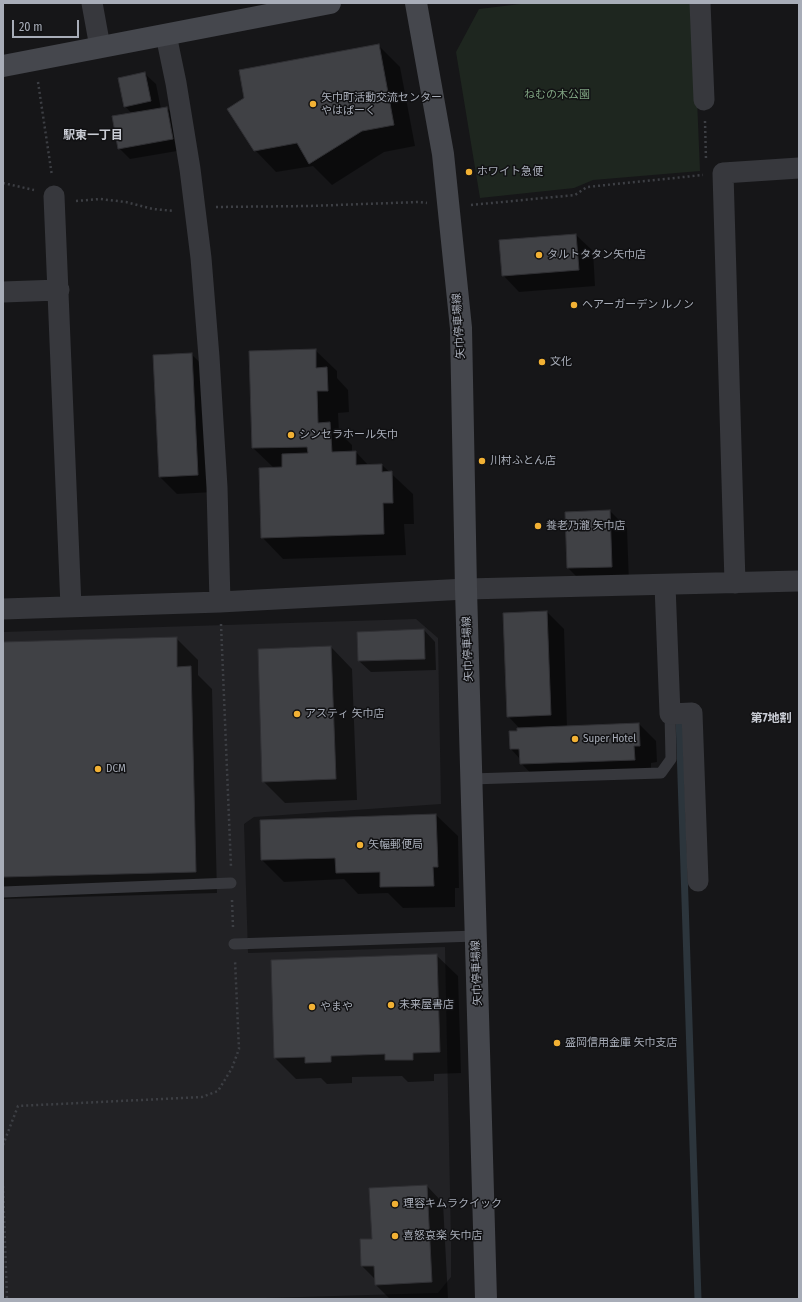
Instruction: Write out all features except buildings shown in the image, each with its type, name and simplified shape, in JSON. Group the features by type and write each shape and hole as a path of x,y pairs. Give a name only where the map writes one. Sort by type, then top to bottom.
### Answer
{"main road":[{"path":"3,66 330,3"},
{"name":"矢巾停車場線","path":"416,3 443,154 461,328 466,589 486,1299"}],"street":[{"path":"92,3 100,47"},
{"path":"700,3 704,100"},
{"path":"166,35 176,83 190,169 201,258 210,365 217,487 220,602"},
{"path":"735,584 715,174 799,168"},
{"path":"54,196 71,607"},
{"path":"3,292 58,290"},
{"path":"3,609 220,602 466,589 735,584 799,581"},
{"path":"665,585 676,714 692,713 698,881"}],"lane":[{"path":"471,779 661,773 671,759 676,714"},
{"path":"3,892 231,883"},
{"path":"234,944 476,936"}],"path":[{"path":"34,60 54,196"},
{"path":"3,183 70,201 100,199 126,202 153,209 178,212 195,207 309,206 419,202 448,207 575,195 587,187 715,174 704,100"},
{"path":"3,1145 18,1106 202,1097 218,1091 232,1068 239,1049 220,602"},
{"path":"3,1186 7,1299"}],"shaded area":[{"path":"416,619 438,638 441,804 254,817 244,824 248,953 445,947 451,1277 438,1293 232,1299 3,1299 3,632"}],"green space":[{"name":"ねむの木公園","path":"529,3 693,3 700,171 593,180 574,188 480,198 456,52 479,9"}],"waterway":[{"path":"679,716 698,1299"}],"place":[{"name":"矢巾町活動交流センター やはぱーく","path":"313,104"},
{"name":"ホワイト急便","path":"469,172"},
{"name":"タルトタタン矢巾店","path":"539,255"},
{"name":"ヘアーガーデン ルノン","path":"574,305"},
{"name":"文化","path":"542,362"},
{"name":"シンセラホール矢巾","path":"291,435"},
{"name":"川村ふとん店","path":"482,461"},
{"name":"養老乃瀧 矢巾店","path":"538,526"},
{"name":"アスティ 矢巾店","path":"297,714"},
{"name":"Super Hotel","path":"575,739"},
{"name":"DCM","path":"98,769"},
{"name":"矢幅郵便局","path":"360,845"},
{"name":"未来屋書店","path":"391,1005"},
{"name":"やまや","path":"312,1007"},
{"name":"盛岡信用金庫 矢巾支店","path":"557,1043"},
{"name":"理容キムラクイック","path":"395,1204"},
{"name":"喜怒哀楽 矢巾店","path":"395,1236"}],"district":[{"name":"駅東一丁目","path":"93,136"},
{"name":"第7地割","path":"771,719"}]}
